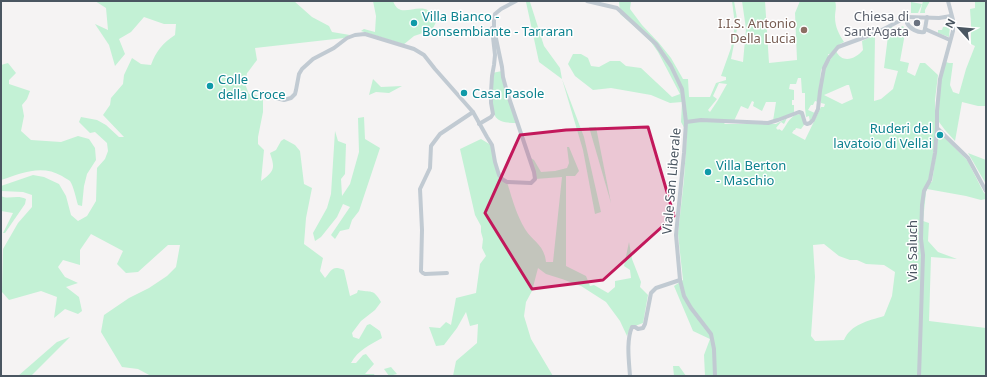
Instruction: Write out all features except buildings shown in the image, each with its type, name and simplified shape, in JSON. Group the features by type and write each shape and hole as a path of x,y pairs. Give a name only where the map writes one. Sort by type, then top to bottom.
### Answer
{"street":[{"path":"479,124 491,118 493,114 491,92 494,65 492,32 493,19 495,14 501,9 516,1"},
{"name":"Viale San Liberale","path":"587,1 617,8 656,44 671,66 682,90 686,122 676,235 680,280 684,296 691,308 711,334 714,349 715,376"},
{"name":"Via Saluch","path":"919,376 923,255 921,239 922,205 924,192 930,180 937,128 940,79 953,31 953,20 948,1"},
{"path":"268,96 284,100 291,98 296,90 299,74 313,58 334,48 355,34 365,34 414,49 424,55 473,112 492,145 495,162 499,175 502,179 507,182 531,183 535,179 534,172 506,92 494,29 495,14"},
{"path":"686,122 701,120 768,122 799,112 802,113 805,122 807,124 810,123 818,109 824,68 829,58 838,47 876,33 907,17 939,18 952,16"},
{"path":"907,17 907,24 911,29 921,32 924,32 927,17"},
{"path":"925,29 950,40"},
{"path":"447,273 425,274 421,270 422,230 420,189 430,168 431,146 440,134 473,112"},
{"path":"937,128 968,158 986,191"},
{"path":"630,376 629,333 632,327 638,329 643,328 651,293 656,288 680,280"}],"highlighted area":[{"path":"648,127 674,216 603,280 532,289 485,213 520,135 566,130"}],"green space":[{"path":"95,1 294,1 312,17 329,26 332,32 350,35 344,38 255,48 257,60 247,73 245,84 249,94 257,95 258,98 263,100 263,112 258,137 258,144 264,150 261,181 269,175 273,169 273,162 270,153 276,150 281,141 284,139 295,145 300,151 304,184 312,188 306,218 304,244 323,258 320,271 325,278 335,268 344,270 350,296 357,293 358,290 371,292 376,295 381,302 375,310 361,321 352,333 353,337 359,339 367,325 370,324 380,331 382,338 361,351 351,363 356,363 363,355 366,354 374,364 365,374 374,374 375,376 151,376 138,369 122,367 101,332 104,315 129,298 149,288 167,276 176,267 180,245 168,245 138,272 126,273 117,264 123,251 91,234 80,250 80,265 63,260 58,267 65,277 78,283 66,287 79,297 82,311 78,314 65,309 54,318 57,297 41,291 9,300 2,292 3,249 18,223 32,207 32,195 23,192 1,191 1,186 33,175 44,177 59,184 66,196 71,215 78,221 87,216 96,201 97,168 105,159 108,151 107,143 95,132 90,133 79,122 81,117 97,120 106,125 119,137 124,137 103,115 110,105 111,98 123,84 124,75 132,58 141,64 151,65 160,48 175,35 176,24 164,24 144,17 131,32 119,39 125,54 115,66 109,45 95,24 108,30 106,8"},
{"path":"373,1 393,1 399,9 402,10 420,8 425,9 430,11 438,18 432,30 414,36 403,45 361,31 364,29 375,32 376,16"},
{"path":"619,1 631,1 630,9 671,58 683,79 688,79 689,97 710,97 716,83 726,80 726,77 721,76 731,48 735,25 732,1 734,1 738,24 731,59 743,62 746,29 742,1 765,1 769,63 797,60 795,13 800,1 835,1 836,24 844,42 828,54 829,56 821,70 818,102 815,101 808,110 815,113 810,122 809,116 806,117 805,93 802,93 801,78 798,78 796,84 790,84 789,89 794,90 794,100 792,100 792,105 794,105 794,113 773,121 776,102 766,102 762,111 753,106 754,102 752,101 748,109 741,106 734,121 722,121 725,124 776,124 787,118 784,124 781,122 776,128 782,131 792,117 802,114 804,125 801,129 796,128 792,133 805,140 821,107 824,107 825,104 821,103 821,91 825,68 836,51 842,58 853,58 863,50 862,41 875,35 874,101 881,99 893,89 898,71 884,68 889,28 891,26 894,30 903,26 906,28 900,61 909,63 907,72 915,76 920,63 925,63 938,75 935,100 935,137 931,174 927,183 932,182 938,140 936,136 941,134 967,160 984,193 986,194 986,199 981,200 927,189 923,221 929,223 928,241 938,252 957,259 931,257 929,321 986,328 986,376 705,376 704,355 710,339 693,331 674,286 683,280 678,234 687,133 681,122 682,102 670,103 651,95 611,88 593,90 575,76 568,64 573,54 581,54 588,58 591,66 599,67 610,61 620,61 626,66 641,68 672,97 680,94 658,52 651,42 620,14","holes":["719,83 727,84 710,112 708,110 717,99 713,96","849,85 853,99 842,104 824,95","824,244 839,256 850,260 857,260 866,264 884,265 895,272 892,296 884,316 861,324 851,330 844,340 815,341 811,336 815,277 813,245"]},
{"path":"923,1 930,1 925,13 920,13"},
{"path":"976,1 986,1 986,106 978,106 962,102 955,141 939,122 938,112 941,76 946,62 953,63 950,85 953,92 959,94 966,69 975,46 971,44 970,9 975,8"},
{"path":"526,2 530,2 544,46 560,68 562,79 539,62"},
{"path":"911,2 922,4 918,13 911,13"},
{"path":"950,26 949,37 938,33 938,30 942,30 943,27"},
{"path":"8,63 16,73 9,80 9,84 30,91 27,99 22,105 24,116 21,131 31,140 61,142 78,136 89,139 95,148 96,160 87,174 82,206 78,205 70,181 54,172 39,170 24,172 1,180 1,65"},
{"path":"502,71 517,123 507,123 501,121 497,118 492,107 492,73"},
{"path":"373,79 381,87 402,86 389,93 376,92 369,95"},
{"path":"562,79 584,137 601,212 595,214 583,150"},
{"path":"364,117 365,139 380,148 359,211 352,220 349,229 340,231 335,239 331,235 350,207 343,204 337,217 321,237 315,241 313,233 327,208 331,194 335,131 338,141 346,144 345,174 341,179 342,196 350,184 359,152 358,118"},
{"path":"589,127 596,127 611,203"},
{"path":"481,139 491,145 499,179 507,182 519,218 528,233 541,247 546,262 553,262 562,177 535,179 529,157 534,160 541,172 567,168 569,163 567,147 569,147 579,171 575,176 566,176 566,266 586,276 590,286 594,285 608,293 615,287 615,281 631,278 630,270 624,266 629,242 632,259 641,282 640,287 648,295 643,323 630,328 627,336 620,321 606,302 581,286 546,274 538,268 532,291 526,302 524,316 531,339 553,376 453,376 456,361 477,343 478,324 470,326 466,312 457,328 444,345 436,346 429,327 440,328 446,322 451,325 456,298 476,293 480,264 486,256 482,248 483,239 481,226 475,215 460,149"},
{"path":"968,153 986,160 986,184"},
{"path":"1,196 26,199 25,204 5,233 3,233 13,213 1,211"},
{"path":"70,337 31,376 18,376 57,342"},
{"path":"673,366 679,366 686,376 674,376"},
{"path":"391,367 397,374 389,376 384,369"}],"place":[{"name":"Villa Bianco - Bonsembiante - Tarraran","path":"414,23"},
{"name":"Chiesa di Sant'Agata","path":"917,23"},
{"name":"I.I.S. Antonio Della Lucia","path":"804,30"},
{"name":"Colle della Croce","path":"210,86"},
{"name":"Casa Pasole","path":"464,93"},
{"name":"Ruderi del lavatoio di Vellai","path":"940,135"},
{"name":"Villa Berton - Maschio","path":"708,172"}]}
